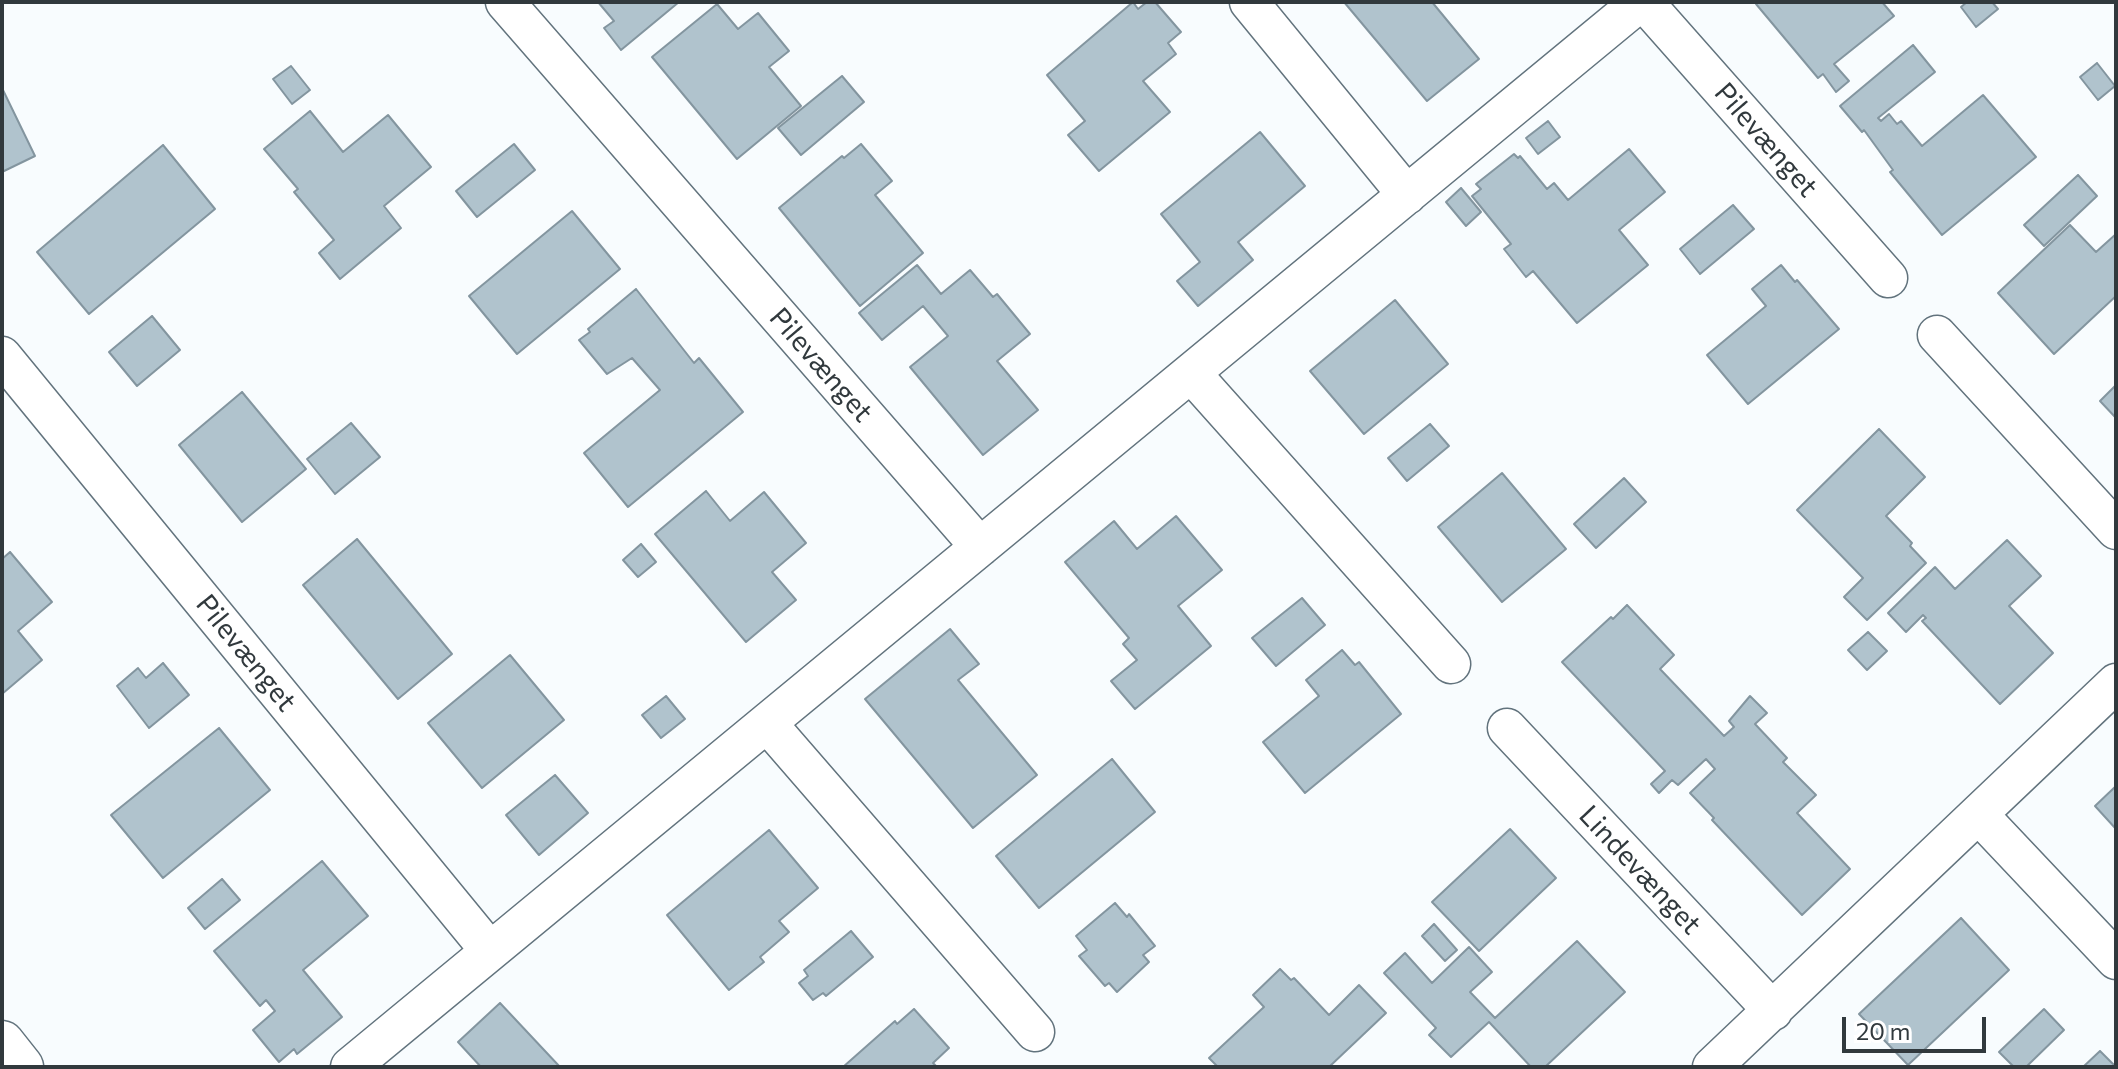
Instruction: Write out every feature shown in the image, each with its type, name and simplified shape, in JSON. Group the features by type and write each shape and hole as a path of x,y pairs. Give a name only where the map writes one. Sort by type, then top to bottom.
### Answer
{"street":[{"name":"Pilevænget","path":"505,2 980,547"},
{"path":"1249,2 1407,195"},
{"name":"Pilevænget","path":"350,1067 1642,2 1888,278"},
{"path":"1937,335 2116,530"},
{"name":"Pilevænget","path":"2,356 490,951"},
{"path":"1191,373 1451,664"},
{"path":"1712,1067 2116,683"},
{"path":"767,723 1035,1032"},
{"name":"Lindevænget","path":"1507,728 1773,1011"},
{"path":"1979,815 2116,960"},
{"path":"2,1043 21,1067"}],"building":[{"path":"598,2 679,2 621,50 604,28 614,21"},
{"path":"1133,2 1138,9 1147,2 1155,2 1181,32 1168,43 1176,54 1143,81 1170,112 1099,171 1068,135 1085,121 1047,75"},
{"path":"1344,2 1432,2 1479,59 1427,101"},
{"path":"1882,2 1894,16 1834,64 1849,81 1836,92 1823,74 1818,78 1756,4"},
{"path":"1967,2 1992,2 1998,9 1976,27 1961,7"},
{"path":"717,4 738,29 758,13 789,51 769,67 801,106 737,159 652,57"},
{"path":"1913,45 1935,72 1878,118 1881,121 1889,114 1897,124 1901,121 1922,146 1983,95 2036,157 1942,235 1890,172 1893,170 1864,130 1862,132 1840,106"},
{"path":"2097,63 2115,86 2098,100 2080,77"},
{"path":"291,66 310,90 292,104 273,79"},
{"path":"842,76 864,102 801,155 778,128"},
{"path":"2,88 35,156 2,172"},
{"path":"310,111 343,152 388,115 431,167 384,206 401,228 340,279 319,253 334,240 294,192 298,189 264,149"},
{"path":"1548,121 1560,137 1538,154 1526,138"},
{"path":"1260,132 1305,186 1238,242 1253,260 1198,306 1177,281 1200,262 1161,214"},
{"path":"514,144 535,170 477,217 456,191"},
{"path":"861,144 892,181 875,195 923,253 860,306 779,208"},
{"path":"163,145 215,209 89,314 37,252"},
{"path":"1629,149 1665,192 1619,230 1648,265 1577,323 1533,271 1526,277 1504,249 1511,244 1472,196 1481,189 1476,184 1514,154 1518,158 1520,156 1547,189 1554,183 1568,200"},
{"path":"2078,175 2097,196 2044,246 2024,225"},
{"path":"1461,188 1481,212 1466,226 1446,202"},
{"path":"1733,205 1754,229 1700,274 1680,249"},
{"path":"572,211 620,269 517,354 469,296"},
{"path":"2070,225 2096,252 2116,234 2116,296 2054,354 1998,293"},
{"path":"917,265 941,294 970,270 993,297 997,294 1030,334 997,361 1038,410 983,455 910,367 948,336 923,306 882,340 859,313"},
{"path":"1781,265 1839,329 1748,404 1707,355 1766,306 1752,289"},
{"path":"636,289 694,363 699,358 743,412 628,507 584,453 660,390 632,358 607,374 579,340"},
{"path":"1395,300 1448,364 1364,434 1310,371"},
{"path":"152,316 180,350 137,386 109,352"},
{"path":"2116,385 2116,418 2100,401"},
{"path":"242,392 306,469 242,522 179,445"},
{"path":"351,423 380,457 335,494 307,459"},
{"path":"1430,424 1449,446 1407,481 1388,458"},
{"path":"1879,429 1925,477 1886,516 1926,563 1867,620 1844,597 1863,578 1797,510"},
{"path":"1502,473 1566,549 1502,602 1438,527"},
{"path":"1624,478 1646,502 1596,548 1574,524"},
{"path":"706,491 730,521 764,492 806,543 772,572 796,600 746,642 655,534"},
{"path":"1176,516 1222,570 1178,606 1211,646 1135,709 1111,681 1137,660 1123,644 1129,638 1065,562 1114,521 1137,549"},
{"path":"357,539 452,654 398,699 303,585"},
{"path":"2007,540 2041,576 2009,606 2053,653 2000,704 1922,621 1926,618 1923,615 1906,632 1888,613 1935,567 1955,589"},
{"path":"641,544 656,562 638,577 623,560"},
{"path":"10,552 52,602 18,631 42,660 2,694 2,559"},
{"path":"1302,598 1325,625 1276,666 1252,638"},
{"path":"1627,605 1674,655 1660,669 1724,736 1734,727 1729,721 1750,696 1767,713 1755,724 1787,758 1783,762 1816,795 1797,813 1850,869 1802,915 1690,793 1715,769 1706,759 1678,785 1672,780 1659,793 1651,784 1665,771 1562,662"},
{"path":"950,629 979,664 958,680 1037,775 973,828 865,699"},
{"path":"1868,632 1887,651 1867,670 1848,650"},
{"path":"1342,650 1355,665 1359,662 1401,714 1305,793 1263,742 1319,696 1306,680"},
{"path":"510,655 564,720 482,788 428,723"},
{"path":"163,663 189,695 149,728 117,686 138,668 146,678"},
{"path":"666,696 685,719 661,738 642,715"},
{"path":"219,728 270,790 163,878 111,815"},
{"path":"1112,759 1155,812 1039,908 996,856"},
{"path":"555,775 588,813 539,855 506,815"},
{"path":"2116,786 2116,829 2095,806"},
{"path":"1510,829 1556,878 1479,951 1432,902"},
{"path":"769,830 818,888 779,921 789,932 760,957 764,962 729,990 667,915"},
{"path":"322,861 368,916 303,970 342,1017 297,1054 294,1049 279,1062 253,1030 275,1011 266,1000 260,1006 214,951"},
{"path":"222,879 240,900 205,929 188,908"},
{"path":"1115,903 1127,917 1129,914 1155,946 1143,955 1149,962 1117,992 1109,983 1105,986 1079,956 1087,950 1076,936"},
{"path":"1961,918 2009,970 1908,1065 1859,1014"},
{"path":"1434,924 1457,950 1445,961 1422,936"},
{"path":"851,931 873,957 826,996 823,993 813,1000 799,983 808,976 804,970"},
{"path":"1577,941 1625,992 1545,1067 1531,1067 1489,1022 1451,1057 1429,1035 1436,1028 1384,973 1405,953 1432,983 1469,947 1492,972 1470,992 1495,1018"},
{"path":"1280,969 1291,980 1294,978 1329,1015 1359,985 1386,1013 1329,1067 1218,1067 1209,1058 1264,1007 1253,995"},
{"path":"500,1003 560,1067 481,1067 458,1042"},
{"path":"914,1009 949,1048 933,1063 937,1067 843,1067 895,1021 897,1024"},
{"path":"2044,1009 2064,1030 2026,1067 2014,1067 1999,1052"},
{"path":"2100,1051 2116,1067 2083,1067"}]}
